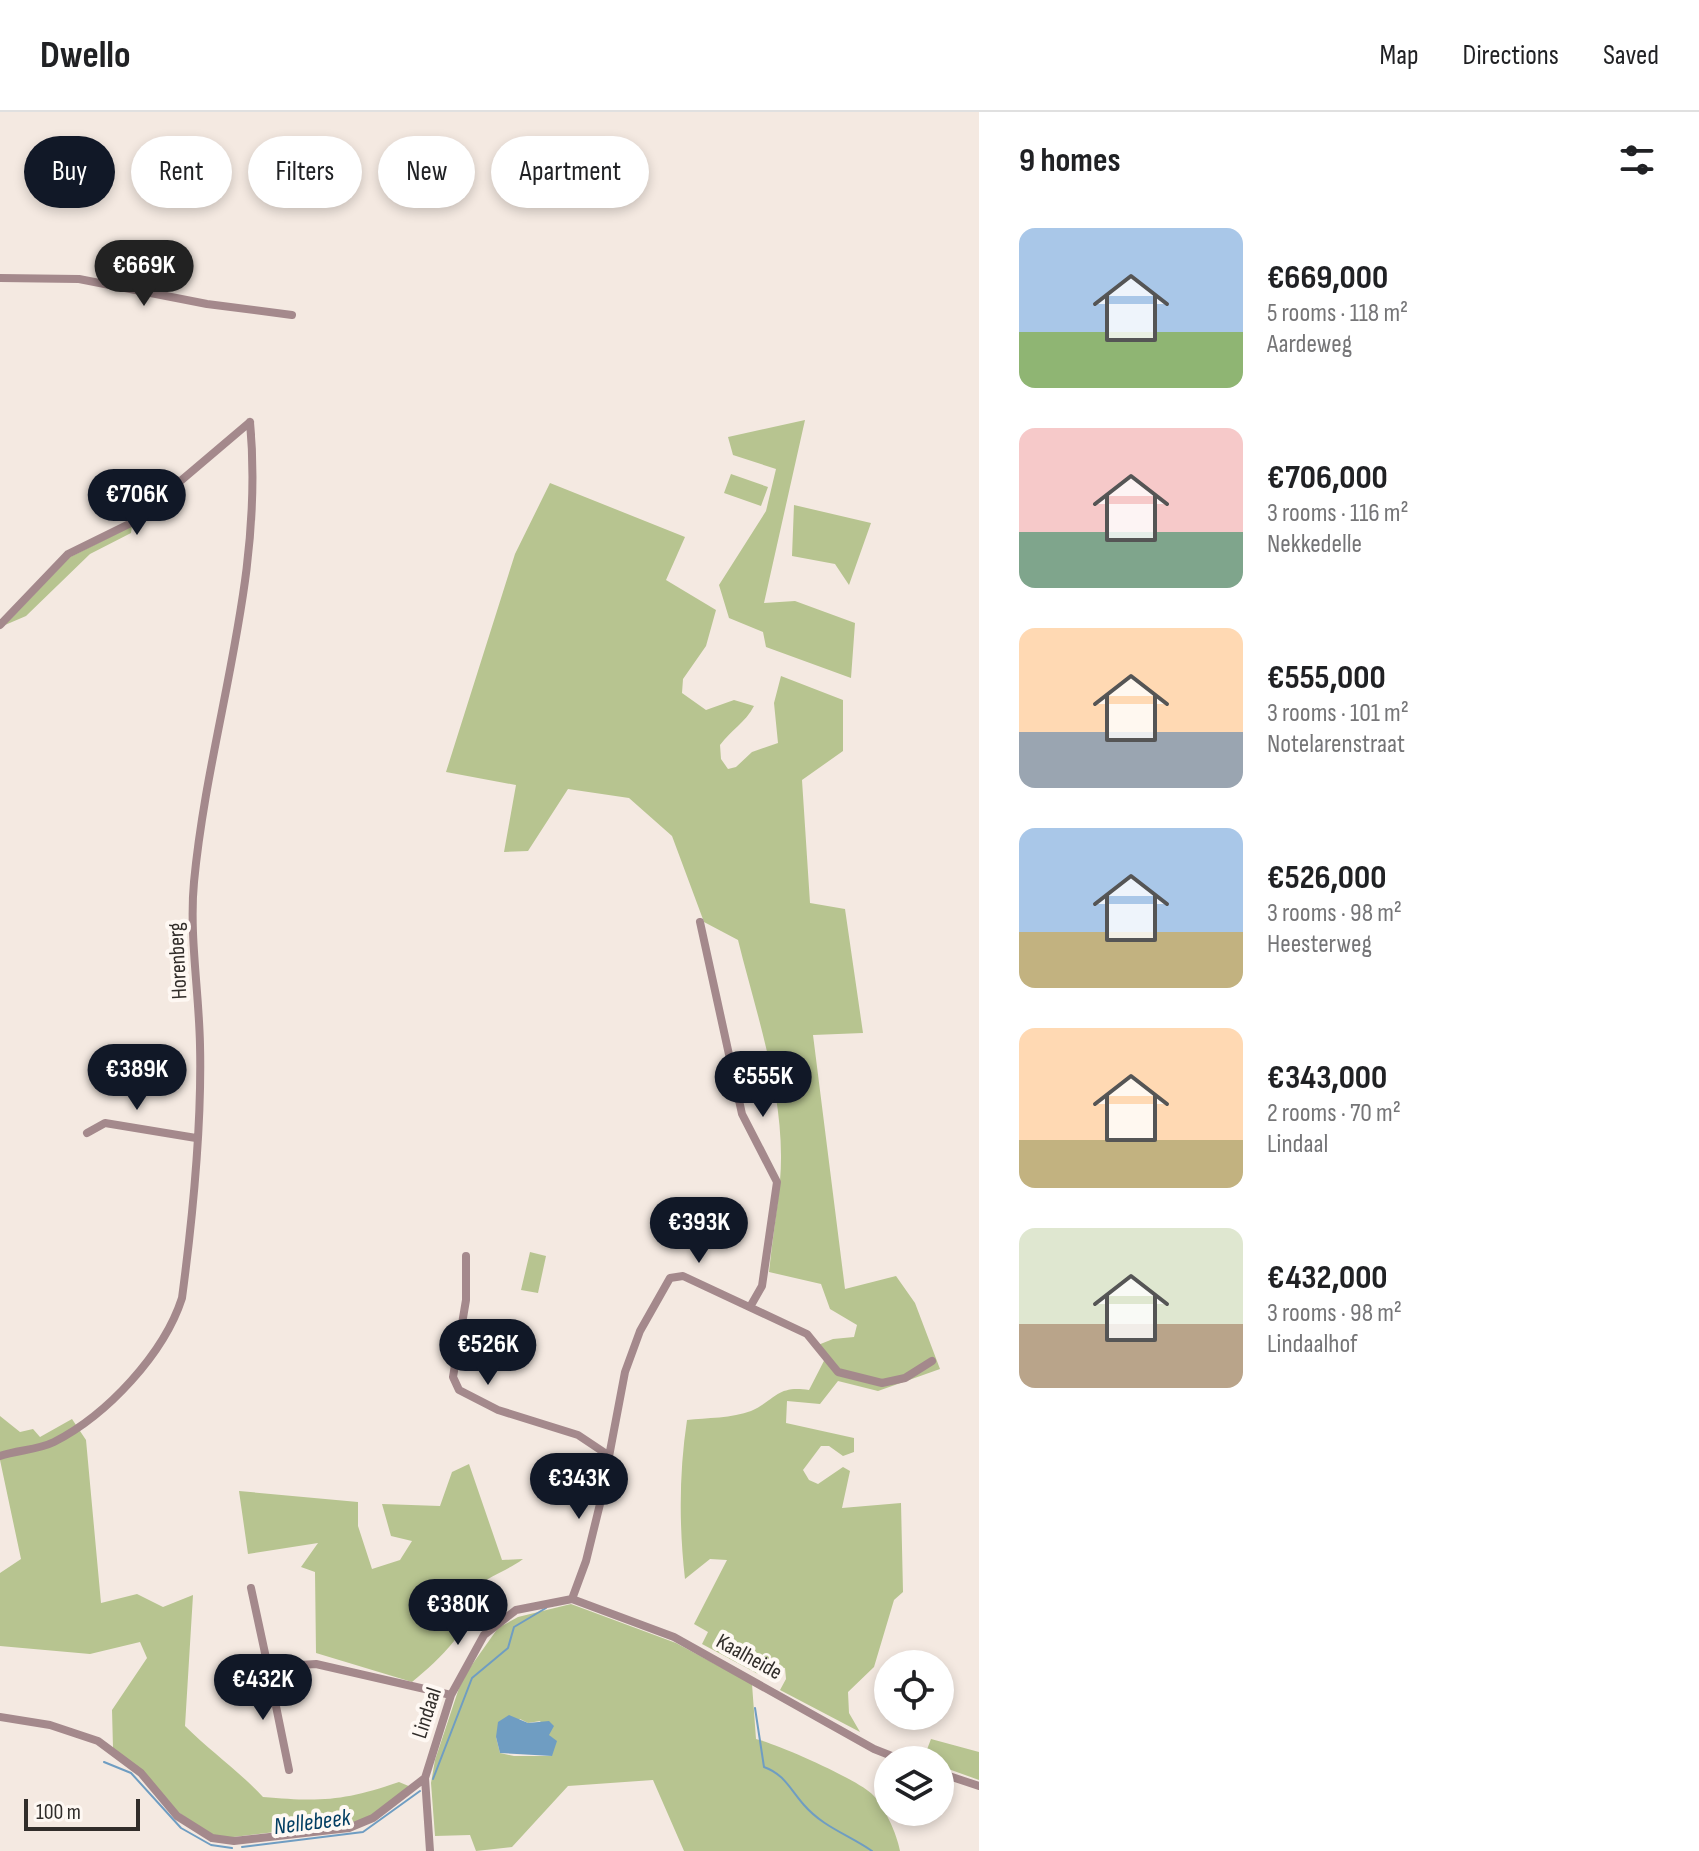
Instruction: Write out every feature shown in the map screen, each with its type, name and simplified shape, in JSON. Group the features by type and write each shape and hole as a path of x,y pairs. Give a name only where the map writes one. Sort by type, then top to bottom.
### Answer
{"street":[{"path":"0,278 79,279 207,304 292,315"},
{"name":"Horenberg","path":"0,625 68,554 131,523 250,422 255,471 243,612 205,786 193,892 200,1048 196,1138 185,1273 173,1324 141,1368 75,1428 51,1443 0,1456"},
{"path":"700,922 742,1114 777,1182 762,1286 750,1307"},
{"path":"87,1133 105,1123 196,1138"},
{"path":"466,1256 466,1300 453,1377 459,1390 498,1410 578,1435 608,1455"},
{"path":"572,1599 586,1561 629,1359 666,1281 683,1276 807,1334 838,1372 882,1383 905,1378 932,1361"},
{"path":"251,1588 289,1770"},
{"name":"Lindaal","path":"425,1778 451,1695 478,1644 498,1621 516,1610 572,1599"},
{"name":"Kaalheide","path":"572,1599 674,1637 874,1749"},
{"path":"268,1667 316,1664 451,1695"},
{"path":"0,1717 50,1725 98,1741 141,1773 177,1816 212,1838 223,1841 361,1825 425,1778"},
{"path":"425,1778 430,1851"},
{"path":"954,1778 979,1786"}],"green space":[{"path":"805,420 764,603 795,601 855,623 851,678 766,647 763,632 729,618 719,585 766,511 776,469 733,455 728,437"},
{"path":"731,474 768,487 761,506 724,493"},
{"path":"550,483 685,537 666,580 716,610 706,646 683,679 682,693 706,710 734,700 754,706 720,745 721,759 728,769 736,767 752,752 778,743 774,703 781,676 843,700 843,751 802,780 810,903 845,909 863,1033 813,1035 845,1289 896,1276 915,1303 940,1369 878,1391 838,1381 820,1404 787,1401 786,1423 854,1438 854,1452 843,1456 829,1446 821,1446 803,1470 809,1480 818,1484 843,1467 850,1471 842,1508 901,1503 903,1592 894,1600 879,1650 874,1650 874,1667 848,1692 849,1713 860,1732 780,1690 786,1679 785,1668 772,1667 758,1674 702,1644 708,1632 694,1624 727,1560 710,1559 685,1579 681,1500 687,1420 744,1413 777,1394 809,1390 827,1355 818,1345 833,1339 854,1337 857,1325 830,1309 821,1284 769,1272 781,1151 769,1059 738,940 704,922 672,836 629,798 568,789 528,851 504,852 516,785 446,772 515,554"},
{"path":"794,505 871,523 849,585 835,564 792,556"},
{"path":"132,526 131,533 90,554 26,616 5,625 70,557"},
{"path":"530,1252 546,1256 538,1293 521,1290"},
{"path":"0,1416 20,1432 33,1429 40,1437 72,1419 86,1440 101,1603 137,1594 163,1607 193,1595 185,1726 204,1744 263,1797 332,1798 399,1782 411,1787 368,1821 217,1839 178,1812 113,1748 112,1710 147,1658 140,1642 90,1654 0,1646 0,1573 21,1559 0,1460"},
{"path":"469,1464 502,1560 523,1559 476,1588 469,1617 454,1641 412,1682 316,1653 315,1572 301,1567 318,1543 248,1554 239,1491 358,1502 358,1526 372,1569 400,1560 412,1541 391,1536 382,1504 440,1506 452,1472"},
{"path":"571,1604 676,1643 752,1684 756,1739 818,1763 865,1788 874,1796 874,1826 891,1826 900,1851 684,1851 653,1780 568,1786 512,1847 476,1851 470,1835 435,1836 431,1783 435,1760 459,1688 498,1628 518,1617","holes":["520,1719 528,1723 540,1721 549,1735 552,1756 500,1753 496,1737"]},
{"path":"931,1739 979,1752 979,1780 954,1771 954,1746 928,1746"}],"water":[{"path":"509,1715 528,1723 549,1721 554,1726 549,1735 557,1741 552,1756 500,1753 496,1737 498,1722"}],"waterway":[{"name":"Nellebeek","path":"433,1779 472,1678 508,1648 514,1627 546,1608"},
{"name":"Nellebeek","path":"755,1708 764,1767 782,1778 819,1819 872,1851"},
{"name":"Nellebeek","path":"104,1762 131,1773 181,1828 211,1845 232,1848"},
{"name":"Nellebeek","path":"242,1847 363,1832 420,1791"}]}
